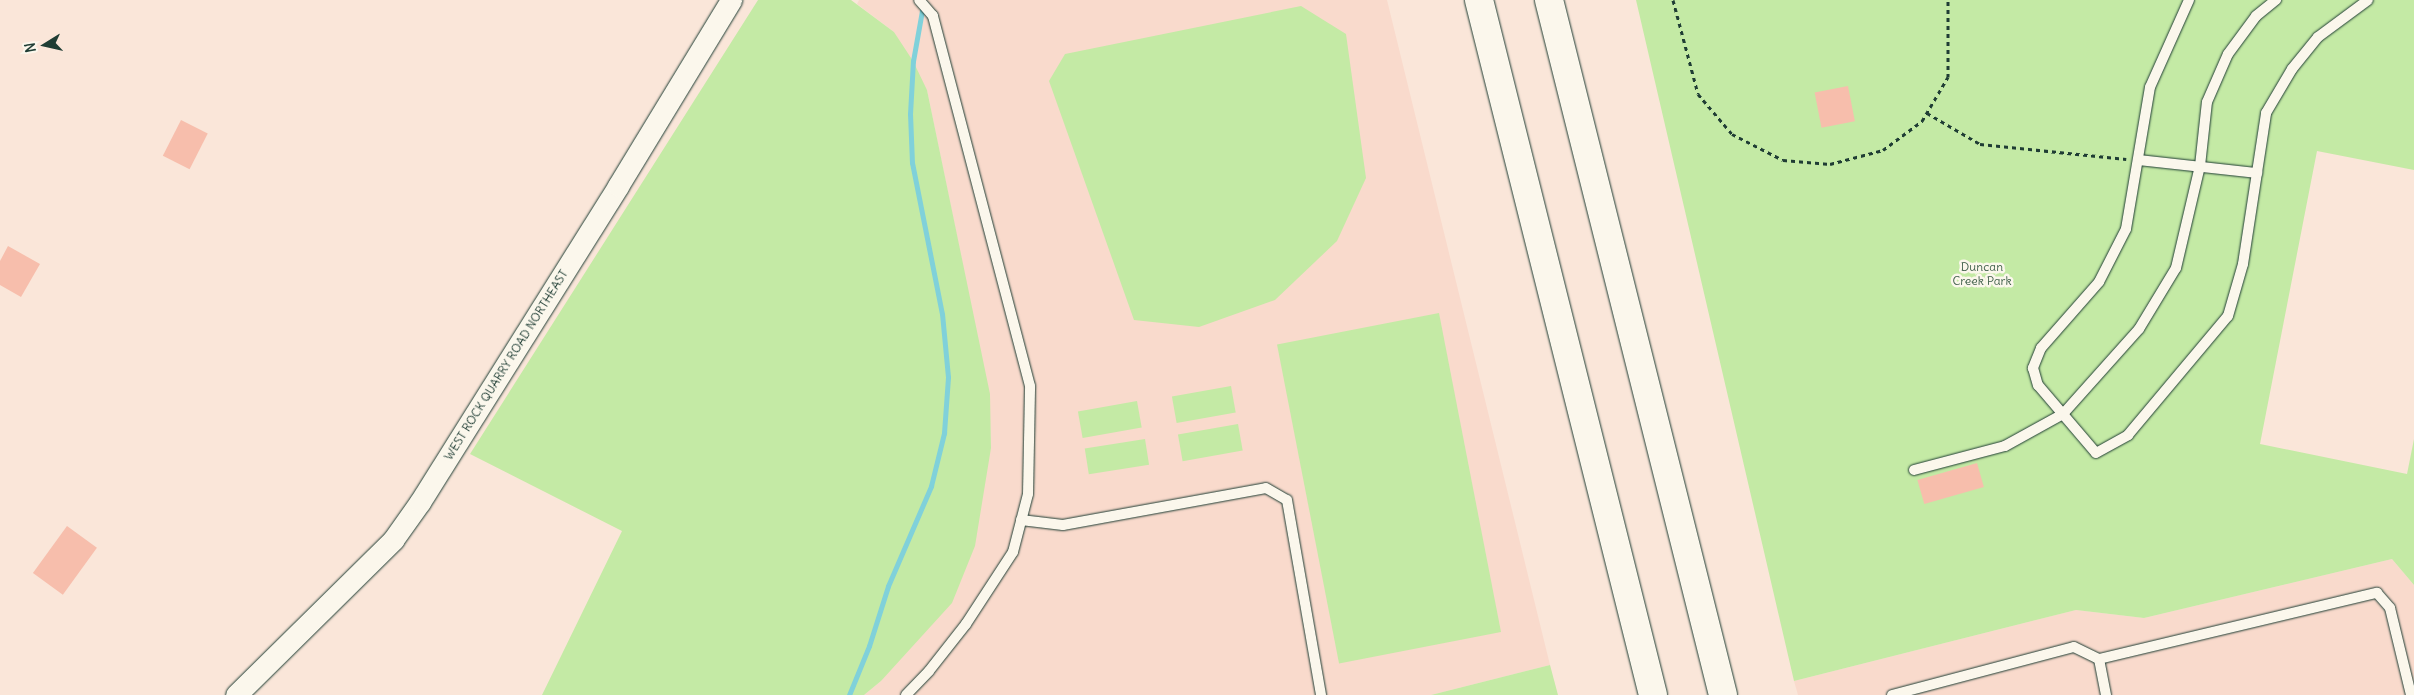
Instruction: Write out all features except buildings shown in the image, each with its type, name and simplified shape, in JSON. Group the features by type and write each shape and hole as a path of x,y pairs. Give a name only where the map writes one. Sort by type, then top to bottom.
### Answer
{"highway":[{"path":"1479,0 1653,695"},
{"path":"1549,0 1723,695"}],"street":[{"name":"WEST ROCK QUARRY ROAD NORTHEAST","path":"236,695 392,540 420,502 618,186 731,0"}],"lane":[{"path":"906,695 929,671 966,624 1013,552 1028,494 1030,386 933,16 919,0"},
{"path":"2189,0 2150,87 2126,229 2099,282 2041,348 2033,368 2038,385 2096,453 2128,435 2228,316 2243,264 2266,113 2292,69 2318,37 2368,0"},
{"path":"1914,470 2005,446 2063,414 2139,329 2176,268 2200,166 2207,102 2228,54 2256,16 2276,0"},
{"path":"2139,160 2257,173"},
{"path":"1021,520 1063,525 1266,488 1287,500 1321,695"},
{"path":"1892,695 2074,647 2099,658 2377,593 2390,608 2411,695"},
{"path":"2099,658 2106,695"}],"path":[{"path":"1673,0 1698,94 1732,134 1783,160 1830,164 1883,150 1922,121 1948,77 1948,0"},
{"path":"1926,113 1980,144 2126,159"}],"shaded area":[{"path":"859,0 1387,0 1550,665 1431,695 864,695 881,681 991,448 989,394 927,90 894,32 857,4"},
{"path":"2392,559 2414,585 2414,695 1798,695 1794,681 2076,610 2144,618"}],"green space":[{"path":"758,0 851,0 894,32 913,61 927,90 990,394 991,448 975,546 952,603 881,681 864,695 542,695 622,531 470,454"},
{"name":"Duncan Creek Park","path":"1636,0 2414,0 2414,170 2317,151 2260,444 2407,474 2414,439 2414,585 2392,559 2144,618 2076,610 1794,681"},
{"path":"1301,6 1346,34 1366,178 1337,241 1275,300 1199,327 1134,320 1049,81 1065,54"},
{"path":"1439,313 1501,632 1339,664 1277,344"},
{"path":"1231,386 1236,413 1177,423 1172,396"},
{"path":"1137,401 1142,428 1083,438 1078,411"},
{"path":"1238,424 1243,451 1183,461 1178,435"},
{"path":"1145,439 1149,465 1089,474 1085,449"},
{"path":"1550,665 1558,695 1431,695"}],"waterway":[{"path":"849,695 869,646 888,586 931,486 944,433 948,377 942,314 912,163 910,114 913,61 923,5"}]}
